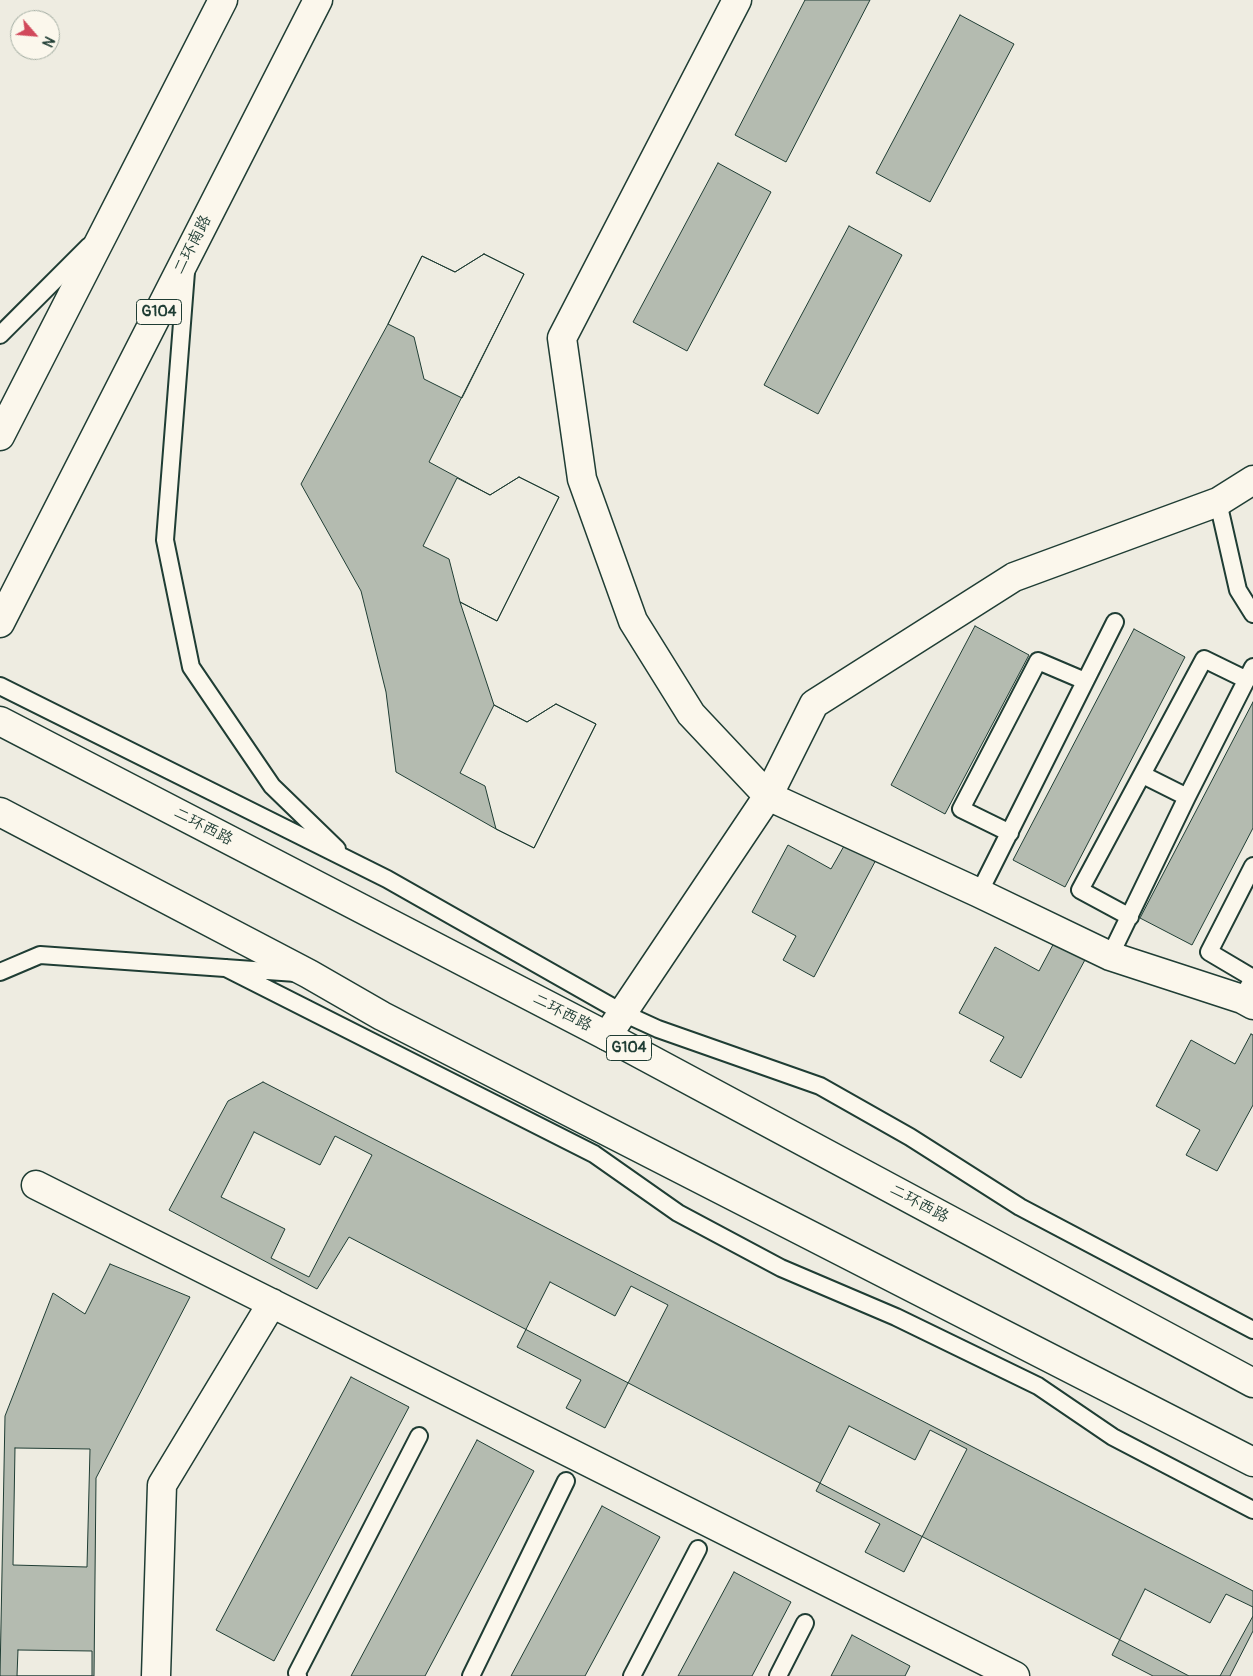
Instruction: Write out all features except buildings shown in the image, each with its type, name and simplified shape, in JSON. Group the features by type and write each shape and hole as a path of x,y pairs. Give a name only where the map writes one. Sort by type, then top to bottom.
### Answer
{"main road":[{"path":"0,436 224,0"},
{"name":"二环南路","path":"0,623 318,0"},
{"path":"737,0 562,338 582,479 633,621 691,714 768,796 979,893 1110,956 1248,1002"},
{"path":"607,1036 768,796 814,704 1014,577 1218,502 1253,480"},
{"name":"二环西路","path":"0,721 607,1036 1253,1383"},
{"path":"0,812 309,974 382,1016 1253,1462"},
{"path":"36,1185 1015,1676"},
{"path":"156,1676 162,1485 272,1303"}],"lane":[{"path":"0,336 107,228"},
{"path":"187,258 165,540 191,667 272,786 347,859"},
{"path":"1218,502 1238,590 1253,614"},
{"path":"979,893 1114,622"},
{"path":"1110,956 1130,916 1187,797 1250,673 1204,659 1143,776 1080,890 1130,916"},
{"path":"1010,832 961,809 1038,661 1085,681"},
{"path":"0,686 347,859 623,1013 658,1029 820,1086 910,1136 1020,1207 1253,1330"},
{"path":"1143,776 1187,797"},
{"path":"1248,1002 1253,978 1209,952 1253,866"},
{"path":"0,972 40,955 309,974"},
{"path":"226,968 594,1154 678,1213 781,1268 896,1318 1038,1386 1113,1437 1253,1510"},
{"path":"298,1676 297,1673 419,1436"},
{"path":"470,1676 566,1481"},
{"path":"632,1676 698,1549"},
{"path":"778,1676 805,1623"}]}
